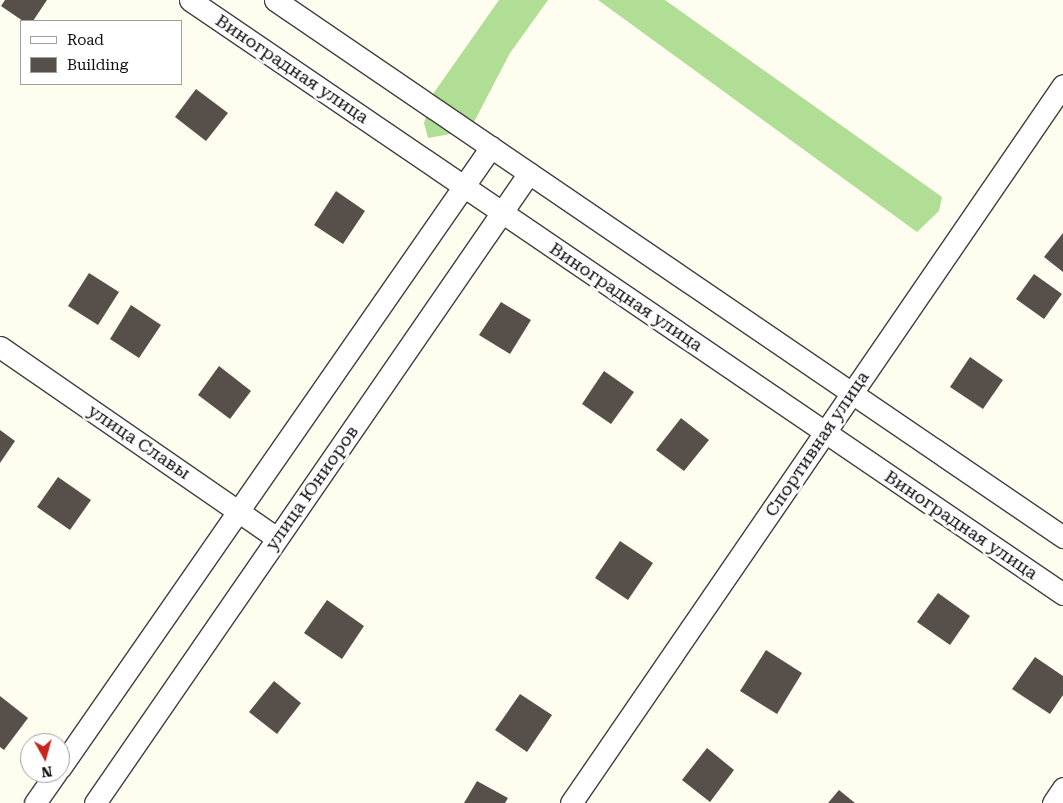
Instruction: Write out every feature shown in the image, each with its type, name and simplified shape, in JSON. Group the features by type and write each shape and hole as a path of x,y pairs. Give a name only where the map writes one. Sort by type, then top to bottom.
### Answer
{"street":[{"name":"Виноградная улица","path":"190,0 1063,594"},
{"path":"276,0 1063,537"},
{"name":"Спортивная улица","path":"571,803 1063,86"},
{"path":"70,754 491,147"},
{"name":"улица Юниоров","path":"95,803 529,173"},
{"name":"улица Славы","path":"0,347 278,538"},
{"path":"36,803 49,783"},
{"path":"1053,803 1063,788"}],"green space":[{"path":"499,0 548,0 510,53 474,122 461,132 428,138 424,123 433,94"},
{"path":"598,0 665,0 942,197 939,211 917,232"}],"building":[{"path":"5,0 47,0 34,20 22,20 1,6"},
{"path":"196,89 228,113 206,141 175,117"},
{"path":"336,191 365,211 343,244 314,225"},
{"path":"1063,233 1063,272 1044,257"},
{"path":"89,273 119,292 98,325 68,306"},
{"path":"1034,274 1062,294 1044,319 1016,299"},
{"path":"501,302 531,320 510,354 479,335"},
{"path":"131,305 161,325 139,358 110,339"},
{"path":"970,357 1003,380 983,409 950,387"},
{"path":"219,366 251,391 230,419 198,395"},
{"path":"604,371 634,392 611,424 582,404"},
{"path":"681,418 709,440 684,471 656,450"},
{"path":"0,430 15,441 0,463"},
{"path":"58,477 91,500 70,530 37,507"},
{"path":"620,541 653,563 628,600 595,578"},
{"path":"938,593 970,616 950,645 917,622"},
{"path":"327,600 364,626 342,659 304,633"},
{"path":"766,650 802,673 777,714 740,691"},
{"path":"1035,657 1063,676 1063,695 1050,714 1012,689"},
{"path":"274,681 301,703 277,734 249,712"},
{"path":"520,694 552,715 527,752 495,730"},
{"path":"0,696 28,718 4,750 0,747"},
{"path":"707,748 734,770 710,802 682,780"},
{"path":"477,781 508,798 505,803 464,803"},
{"path":"839,790 855,803 828,803"}]}
